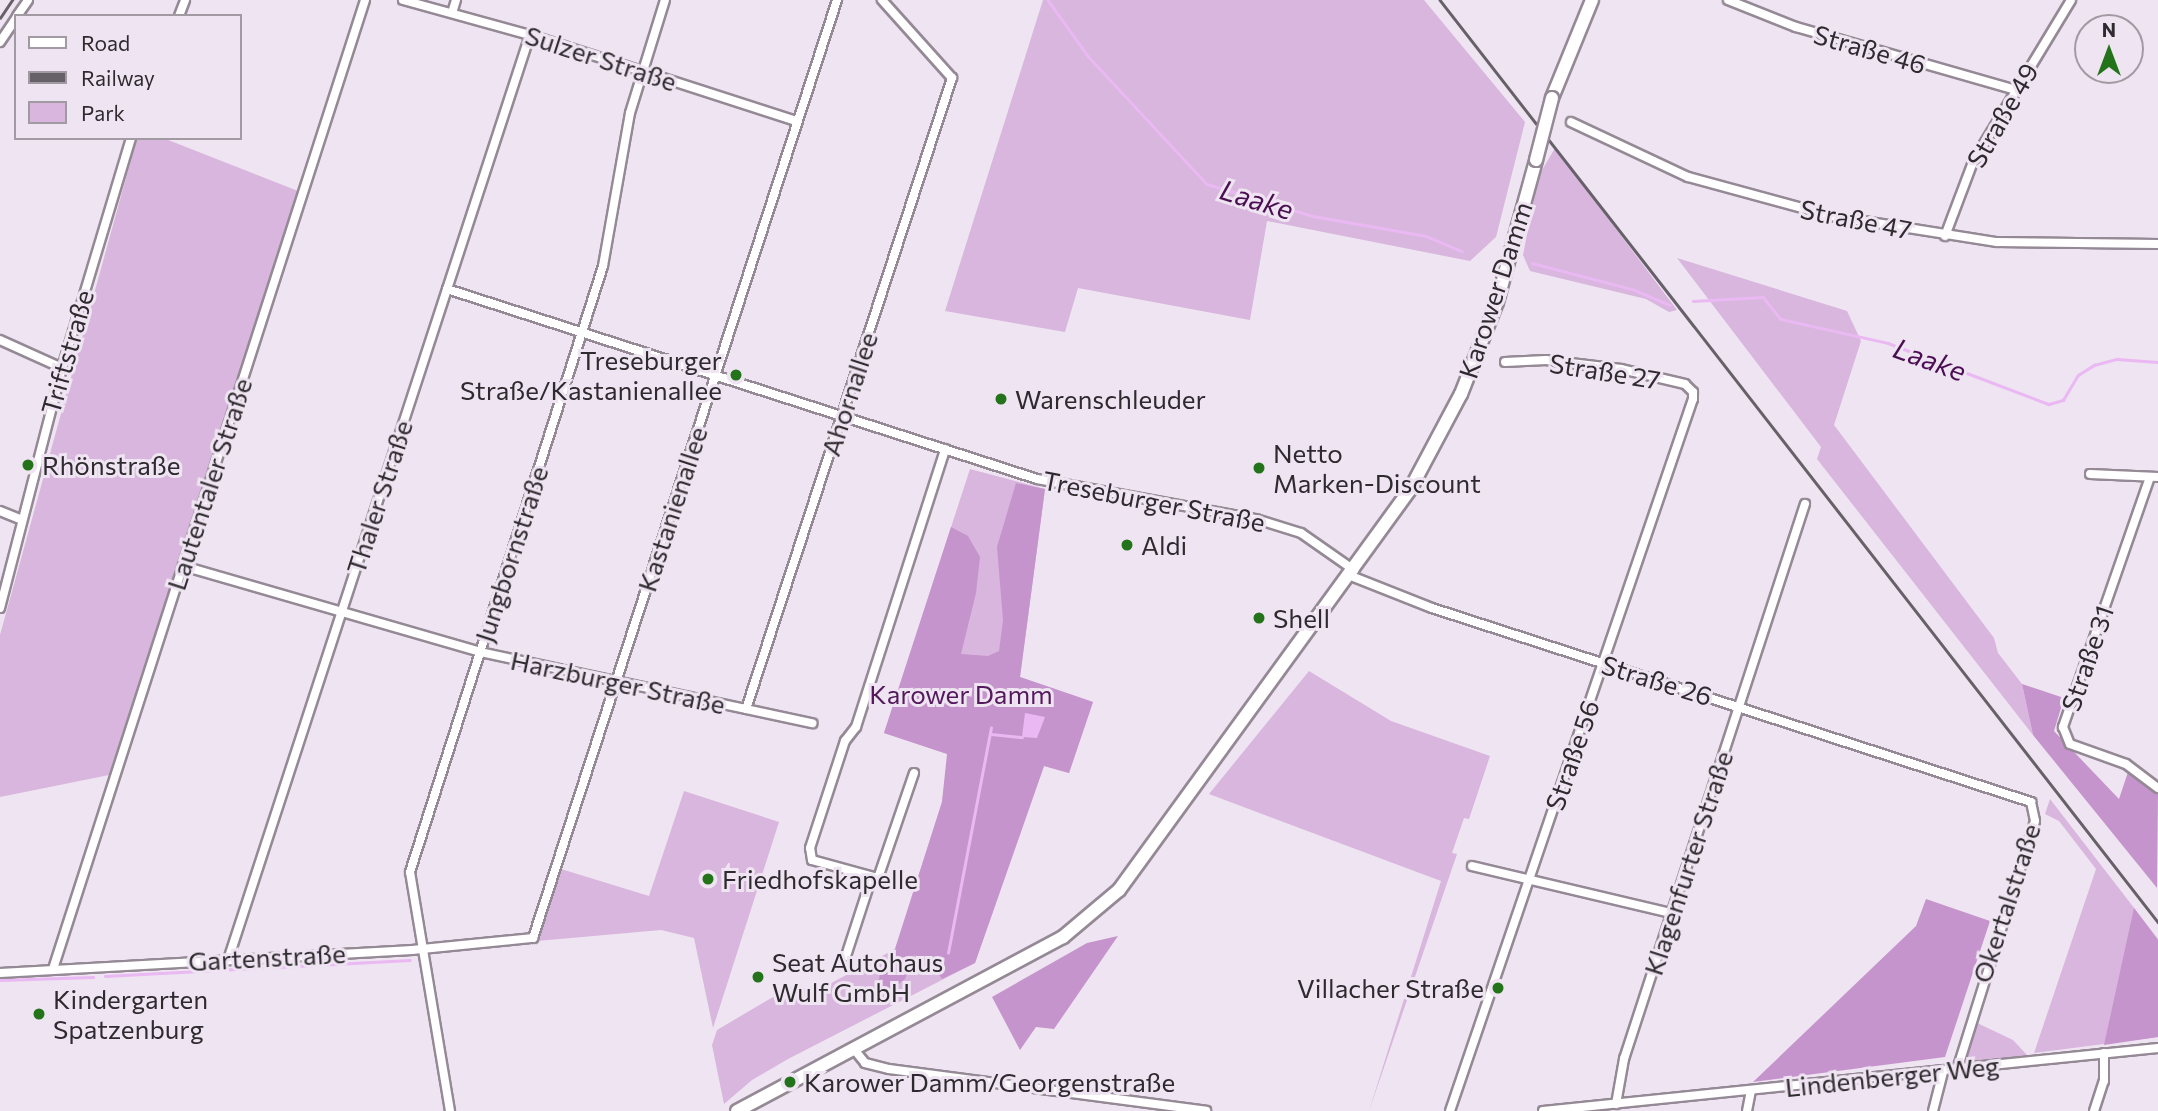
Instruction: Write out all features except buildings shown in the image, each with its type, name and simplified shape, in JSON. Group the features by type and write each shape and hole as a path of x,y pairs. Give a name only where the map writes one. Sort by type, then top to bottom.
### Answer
{"main road":[{"name":"Karower Damm","path":"737,1111 1063,937 1110,900 1352,573 1437,441 1461,394 1507,269 1552,98 1592,0"}],"street":[{"name":"Lautentaler Straße","path":"52,969 365,0"},
{"name":"Sulzer Straße","path":"403,0 530,35 797,121"},
{"path":"452,13 456,0"},
{"name":"Jungbornstraße","path":"450,1111 420,949 410,872 603,266 630,113 665,0"},
{"name":"Kastanienallee","path":"533,938 837,0"},
{"name":"Ahornallee","path":"746,709 952,78 882,0"},
{"name":"Straße 46","path":"1728,0 1796,27 2015,90"},
{"name":"Straße 49","path":"1945,236 1973,162 2071,0"},
{"path":"0,42 14,21"},
{"name":"Thaler Straße","path":"228,960 530,35"},
{"name":"Straße 47","path":"1570,122 1688,177 1750,196 1945,236 1997,242 2158,244"},
{"name":"Triftstraße","path":"0,608 20,519 62,368 130,140"},
{"name":"Treseburger Straße","path":"447,289 1056,483 1267,522 1301,533 1352,573"},
{"path":"0,340 62,368"},
{"name":"Straße 27","path":"1505,362 1546,360 1621,369 1685,384 1693,391 1693,399"},
{"name":"Straße 56","path":"1450,1111 1693,399"},
{"path":"871,878 812,860 810,848 845,741 856,727 945,449"},
{"name":"Straße 31","path":"2090,474 2154,477 2063,727 2070,744 2126,764 2158,788"},
{"name":"Klagenfurter Straße","path":"1616,1104 1625,1059 1805,504"},
{"path":"0,511 20,519"},
{"name":"Harzburger Straße","path":"183,566 340,614 480,652 812,723"},
{"name":"Straße 26","path":"1352,573 1604,664 1966,780"},
{"path":"846,956 871,878 882,872 914,773"},
{"name":"Okertalstraße","path":"1957,1070 2036,813 2035,806 2023,798 1966,780"},
{"path":"1472,866 1671,913"},
{"name":"Gartenstraße","path":"0,972 420,949 533,938"},
{"path":"853,1048 865,1063 889,1069 1206,1111"},
{"name":"Lindenberger Weg","path":"1543,1111 2158,1048"},
{"path":"2094,1111 2104,1082 2104,1053"},
{"path":"1933,1111 1943,1072"},
{"path":"1747,1111 1751,1090"}],"green space":[{"path":"1043,0 1424,0 1525,122 1496,237 1470,261 1267,221 1250,320 1078,288 1065,332 945,311"},
{"path":"136,140 168,140 298,191 109,775 0,797 0,635"},
{"path":"1555,148 1677,310 1669,312 1646,299 1530,271 1523,255 1538,177"},
{"path":"1677,258 1847,311 1861,341 1834,425 1994,638 1998,653 2022,684 2033,735 1817,459 1821,447"},
{"name":"Karower Damm","path":"970,469 1045,489 1020,677 1093,702 1069,773 1044,766 975,963 788,1059 752,1080 724,1104 712,1045 717,1030 790,987 820,989 895,949 942,802 948,754 884,733"},
{"name":"Karower Damm","path":"1016,483 1045,489 1020,677 1093,702 1069,773 1044,766 975,963 942,979 931,963 914,955 905,979 892,989 878,991 880,971 890,963 942,802 947,754 884,733 951,527 968,536 980,557 976,593 961,654 988,656 999,651 1003,620 997,547"},
{"path":"1309,671 1391,721 1490,756 1469,819 1464,818 1452,853 1457,854 1369,1111 1441,881 1209,794"},
{"path":"2022,684 2064,698 2054,731 2119,799 2128,772 2158,794 2157,888 2033,735"},
{"path":"684,791 779,822 713,1028 694,938 661,930 537,941 561,869 649,896"},
{"path":"2050,799 2158,939 2158,1037 2034,1053 2096,869 2059,821 2045,814"},
{"path":"1926,899 1990,921 1945,1057 1753,1082 1916,926"},
{"path":"2134,908 2158,940 2158,1037 2104,1045"},
{"path":"1118,936 1054,1029 1036,1027 1020,1050 992,997 1087,943"},
{"path":"1977,1023 2013,1040 2027,1055 1966,1063 1964,1055"}],"shaded area":[{"path":"1025,713 1045,717 1037,738 1022,737"}],"waterway":[{"name":"Laake","path":"1048,0 1088,56 1207,184 1313,216 1426,236 1462,251"},
{"name":"Laake","path":"1532,263 1632,289 1670,305"},
{"name":"Laake","path":"1693,301 1763,297 1781,319 1888,343 2049,404 2063,400 2078,375 2094,365 2117,359 2158,362"},
{"path":"948,953 991,728"},
{"path":"991,734 1022,737"},
{"path":"105,976 410,960"},
{"path":"0,980 93,977"}],"railway":[{"path":"0,18 12,0"},
{"path":"1440,0 2158,922"}],"place":[{"name":"Treseburger Straße/Kastanienallee","path":"736,375"},
{"name":"Warenschleuder","path":"1001,399"},
{"name":"Rhönstraße","path":"28,465"},
{"name":"Netto Marken-Discount","path":"1259,468"},
{"name":"Aldi","path":"1127,545"},
{"name":"Shell","path":"1259,618"},
{"name":"Friedhofskapelle","path":"708,879"},
{"name":"Seat Autohaus Wulf GmbH","path":"758,977"},
{"name":"Villacher Straße","path":"1498,988"},
{"name":"Kindergarten Spatzenburg","path":"39,1014"},
{"name":"Karower Damm/Georgenstraße","path":"790,1082"}]}
